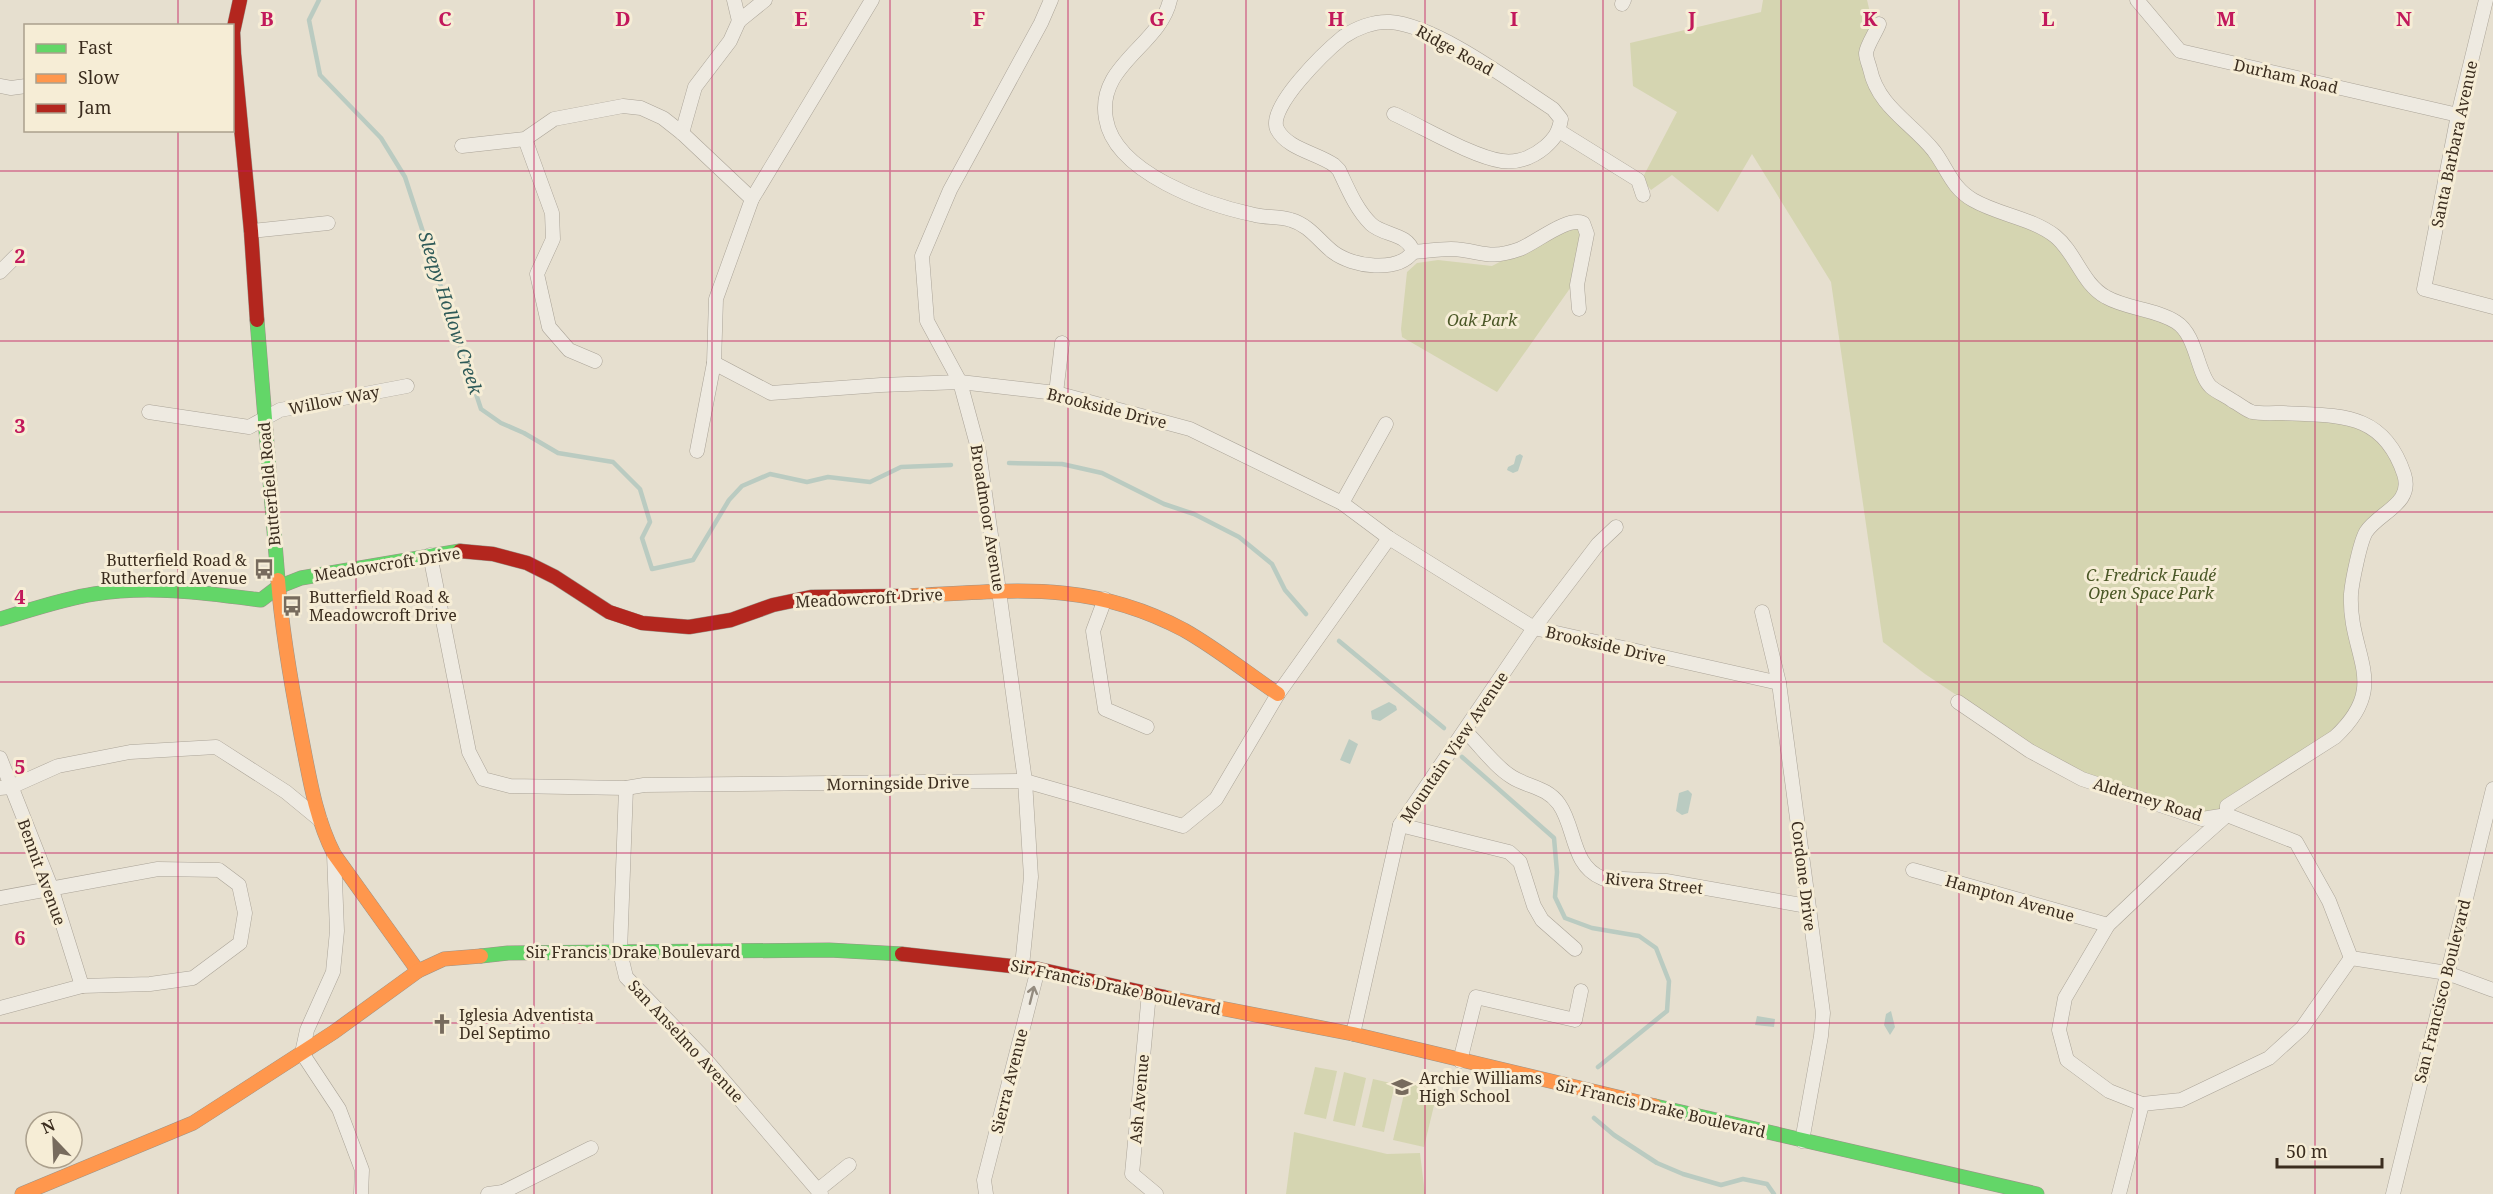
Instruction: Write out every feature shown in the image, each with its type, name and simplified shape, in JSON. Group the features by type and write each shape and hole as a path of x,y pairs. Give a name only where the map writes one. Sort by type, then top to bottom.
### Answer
{"street":[{"name":"Butterfield Road","path":"234,27 240,0"},
{"path":"734,0 739,21"},
{"path":"682,133 694,87 730,41 739,21 765,0"},
{"path":"697,451 714,363 716,299 752,199 872,0"},
{"name":"Broadmoor Avenue","path":"1022,966 1031,877 1025,781 980,452 960,382 927,321 922,256 950,190 1041,23 1051,0"},
{"path":"1170,0 1162,23 1118,69 1106,97 1106,122 1114,143 1122,154 1150,176 1220,206 1256,216 1290,219 1304,225 1335,253 1354,261 1376,265 1398,264 1413,252 1451,249 1494,256 1526,246 1566,223 1578,221 1583,223 1587,234 1577,285 1579,309"},
{"name":"Durham Road","path":"2137,0 2180,51 2458,115"},
{"name":"Santa Barbara Avenue","path":"2486,0 2458,115 2424,290 2493,307"},
{"name":"Ridge Road","path":"1413,252 1410,243 1372,224 1356,206 1339,170 1334,165 1292,144 1278,132 1275,122 1276,113 1286,97 1344,37 1372,23 1388,22 1408,25 1432,33 1553,109 1560,119 1559,131"},
{"path":"1879,24 1866,53 1871,76 1882,99 1933,150 1957,189 1973,200 2042,227 2057,237 2091,284 2105,297 2177,322 2191,340 2209,386 2251,412 2330,415 2362,421 2389,442 2405,477 2405,492 2393,508 2366,532 2351,593 2353,626 2363,667 2365,688 2359,709 2350,723 2335,737 2227,806 2227,816 2182,854 2108,925 2065,998 2059,1030 2067,1060 2109,1091 2142,1104 2181,1100 2268,1058 2302,1028 2350,958 2446,973 2493,990"},
{"name":"Butterfield Road","path":"234,64 251,231 263,418 278,587 285,653 310,788 334,854 418,971"},
{"path":"0,86 11,88 24,86"},
{"path":"462,146 525,139 554,119 623,106 641,108 663,118 682,133 752,199"},
{"path":"1394,114 1480,154 1500,160 1520,161 1536,153 1554,139 1559,131 1638,180 1643,195"},
{"path":"525,139 552,213 553,239 537,274 549,327 569,350 595,361"},
{"path":"251,231 328,224"},
{"path":"0,272 16,256"},
{"path":"1056,393 1062,343"},
{"name":"Brookside Drive","path":"714,363 771,393 960,382 1056,393 1190,429 1342,503 1389,538 1534,628 1779,683"},
{"name":"Willow Way","path":"149,412 249,427 280,410 406,386"},
{"path":"1342,503 1386,424"},
{"name":"Mountain View Avenue","path":"1353,1034 1400,825 1534,628 1598,544 1616,527"},
{"name":"Morningside Drive","path":"430,555 470,752 483,780 510,786 626,788 644,785 1025,781 1183,826 1216,799 1278,694 1389,538"},
{"name":"Meadowcroft Drive","path":"0,619 72,597 124,591 176,589 261,600 278,587 301,578 430,555 472,552 493,554 527,563 555,576 609,612 642,623 689,627 731,620 773,604 811,597 891,597 1035,590 1073,593 1105,599 1144,612 1185,632 1278,694"},
{"path":"1105,599 1093,631 1105,709 1147,727"},
{"name":"Cordone Drive","path":"1762,612 1779,683 1823,1013 1802,1141"},
{"name":"Alderney Road","path":"1958,702 2030,751 2082,779 2202,819 2227,816 2296,842 2329,901 2350,958"},
{"name":"Rivera Street","path":"1465,731 1510,776 1552,795 1562,807 1582,862 1593,875 1602,878 1666,881 1807,906"},
{"path":"5,788 58,766 130,752 216,747 286,792 320,820"},
{"name":"Bennit Avenue","path":"0,758 5,788 51,887 82,986"},
{"name":"San Anselmo Avenue","path":"626,788 620,952 626,977 706,1060 820,1192"},
{"name":"San Francisco Boulevard","path":"2393,1194 2493,789"},
{"path":"1400,825 1509,852 1520,862 1534,906 1542,920 1575,949"},
{"path":"334,854 337,931 333,972 307,1030 302,1053 339,1109 362,1170 361,1194"},
{"path":"0,898 158,869 219,870 239,885 245,913 240,943 194,978 150,984 82,986 0,1008"},
{"name":"Hampton Avenue","path":"1913,870 2108,925"},
{"name":"Sir Francis Drake Boulevard","path":"22,1194 192,1123 302,1053 418,971 444,959 472,955 828,950 918,955 1038,969 1353,1034 1460,1061 2037,1194"},
{"name":"Sierra Avenue","path":"986,1194 984,1180 1038,969"},
{"path":"1460,1061 1476,997 1575,1020 1581,991"},
{"name":"Ash Avenue","path":"1149,993 1132,1174 1155,1194"},
{"path":"2119,1194 2142,1104"},
{"path":"488,1194 504,1193 591,1148"},
{"path":"820,1192 849,1165"}],"green space":[{"name":"C. Fredrick Faudé Open Space Park","path":"1763,0 1867,0 1875,33 1867,56 1871,76 1924,142 1957,189 2042,227 2091,284 2177,322 2209,386 2251,412 2330,415 2389,442 2405,492 2366,532 2351,593 2363,667 2350,723 2227,806 2227,815 2202,819 2082,779 1925,674 1883,642 1831,282 1752,154 1718,212 1672,175 1651,190 1642,179 1677,112 1633,86 1630,43 1761,12"},
{"name":"Oak Park","path":"1578,221 1581,231 1573,284 1497,392 1402,337 1407,272 1417,263 1438,260 1492,266"},
{"path":"1315,1067 1337,1071 1326,1119 1304,1114"},
{"path":"1344,1072 1366,1078 1355,1126 1333,1121"},
{"path":"1373,1079 1395,1084 1384,1132 1362,1127"},
{"path":"1407,1082 1438,1089 1424,1147 1393,1140"},
{"path":"1294,1132 1387,1154 1420,1153 1425,1194 1286,1194"}],"shaded area":[{"path":"1520,454 1523,456 1518,471 1513,473 1507,470 1514,464 1516,456"},
{"path":"1389,702 1396,706 1397,710 1380,721 1372,719 1371,711"},
{"path":"1349,739 1358,744 1350,764 1340,760"},
{"path":"1688,790 1692,794 1688,813 1682,815 1676,811 1679,793"},
{"path":"1891,1011 1895,1027 1890,1035 1884,1025 1886,1014"},
{"path":"1757,1016 1775,1019 1774,1027 1755,1025"}],"waterway":[{"name":"Sleepy Hollow Creek","path":"319,0 309,20 320,75 381,138 405,177 481,409 501,423 524,433 558,453 613,462 640,489 650,522 642,538 652,569 693,560 729,500 742,486 770,474 807,482 828,477 870,482 901,467 951,465"},
{"name":"Sleepy Hollow Creek","path":"1009,463 1062,464 1102,473 1164,504 1194,514 1239,537 1272,564 1285,590 1306,614"},
{"name":"Sleepy Hollow Creek","path":"1339,641 1444,728"},
{"name":"Sleepy Hollow Creek","path":"1462,757 1554,838 1557,872 1555,897 1565,918 1592,928 1639,936 1656,948 1669,981 1667,1011 1598,1067"},
{"name":"Sleepy Hollow Creek","path":"1594,1118 1614,1135 1657,1163 1683,1174 1721,1185 1743,1179 1767,1184 1774,1194"}],"traffic: fast":[{"path":"257,320 278,580"},
{"path":"0,619 70,599 115,591 178,591 261,600 278,587 301,578 460,551"},
{"path":"481,956 508,953 829,950 902,954"},
{"path":"1655,1106 2037,1194"}],"traffic: slow":[{"path":"278,580 284,639 294,696 317,811 327,840 334,854 418,971"},
{"path":"908,596 1015,591 1049,592 1115,602 1184,630 1278,694"},
{"path":"22,1194 193,1123 334,1032 418,971 444,959 481,956"},
{"path":"1164,997 1353,1034 1655,1106"}],"traffic: jam":[{"path":"234,27 240,0"},
{"path":"234,54 257,320"},
{"path":"460,551 493,554 527,563 555,577 609,612 642,623 689,627 731,620 773,605 811,597 908,596"},
{"path":"902,954 1038,969 1164,997"}],"place":[{"name":"Butterfield Road & Rutherford Avenue","path":"264,569"},
{"name":"Butterfield Road & Meadowcroft Drive","path":"292,606"},
{"name":"Iglesia Adventista Del Septimo","path":"442,1024"},
{"name":"Archie Williams High School","path":"1402,1087"}]}
